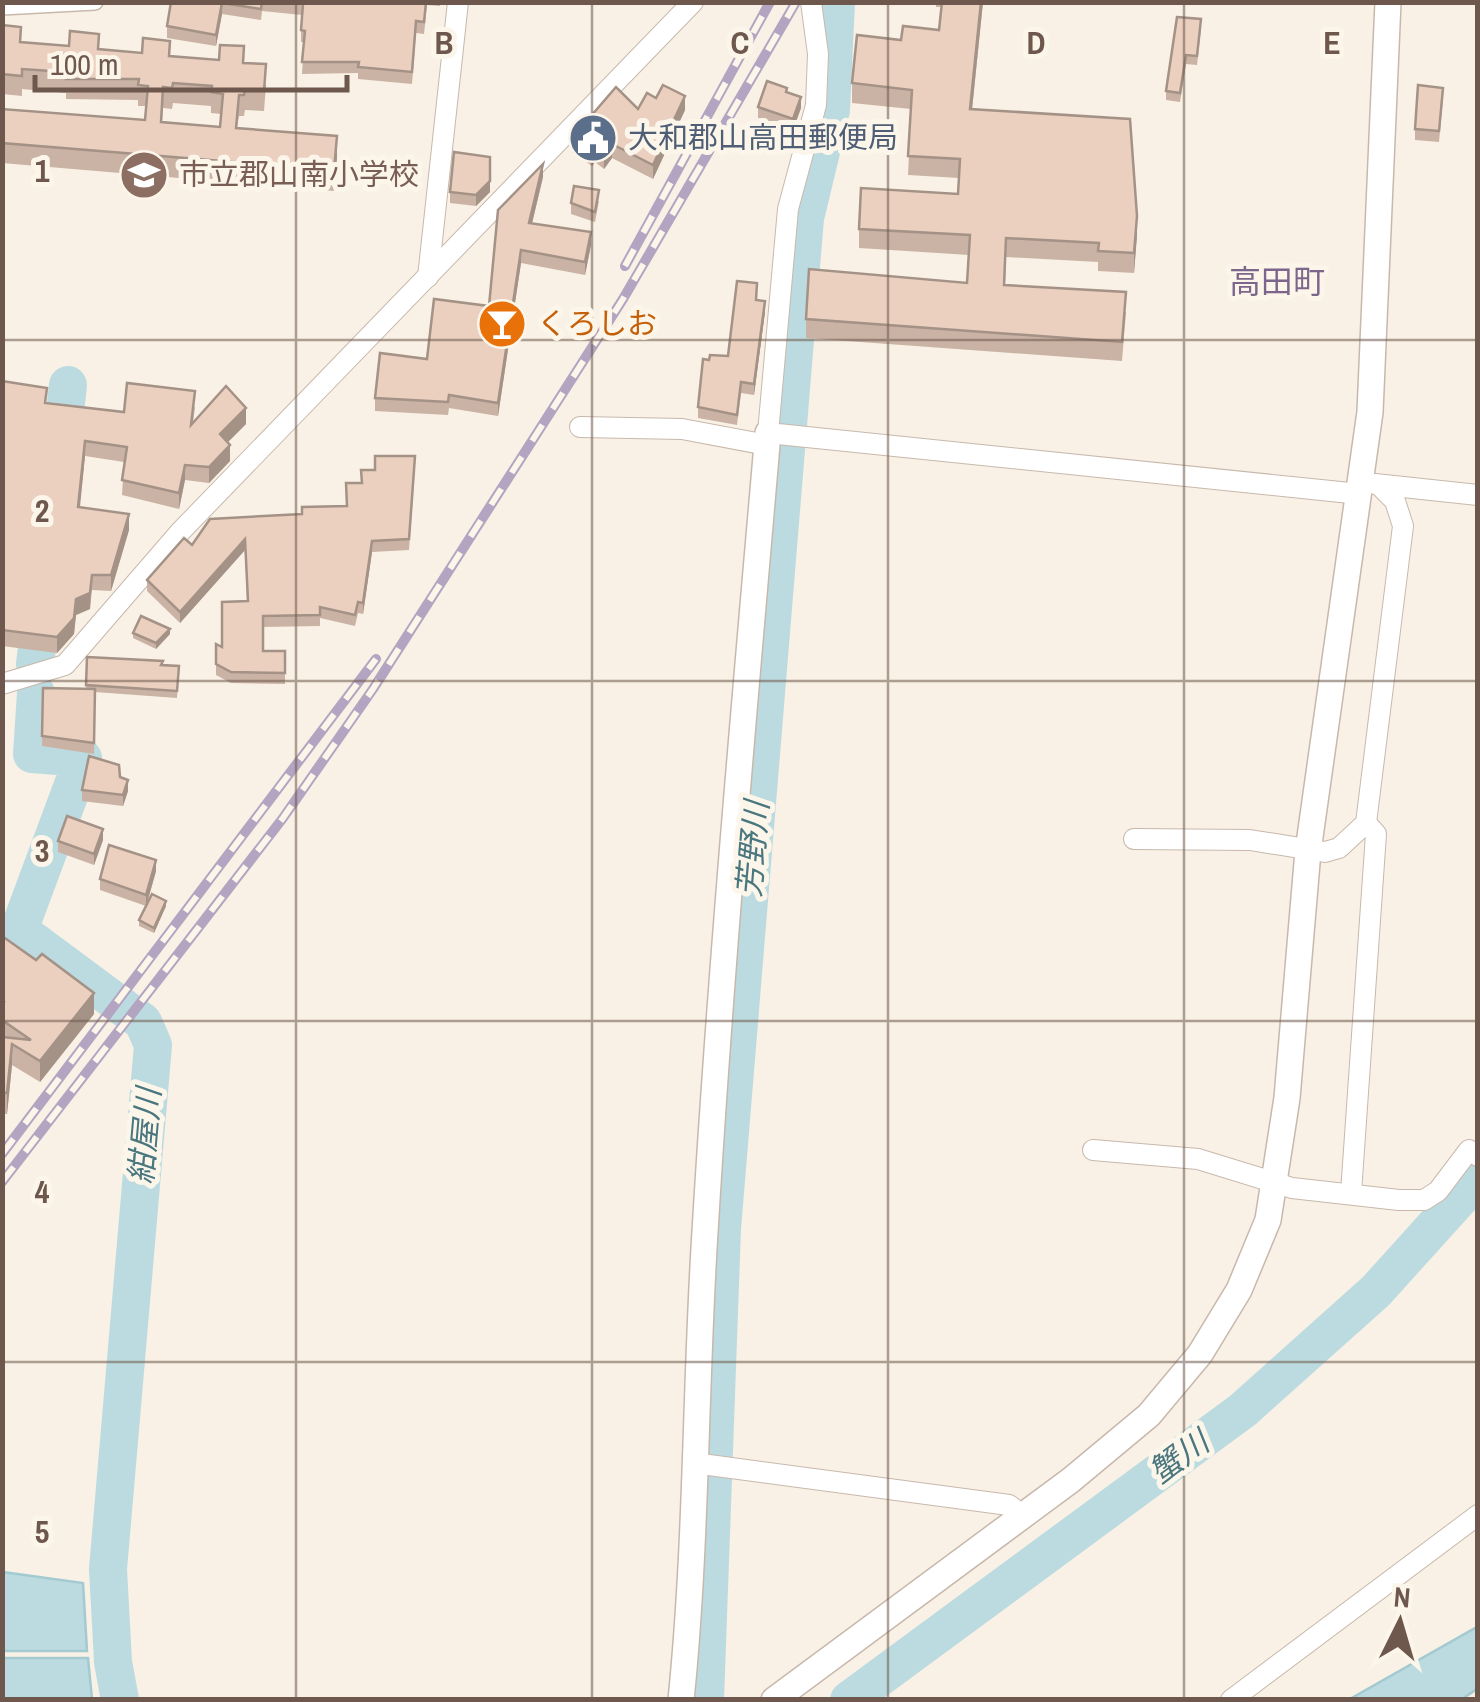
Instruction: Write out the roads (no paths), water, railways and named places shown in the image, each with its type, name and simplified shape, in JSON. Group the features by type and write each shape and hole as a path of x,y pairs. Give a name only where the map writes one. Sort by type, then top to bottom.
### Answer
{"street":[{"path":"2,7 94,2"},
{"path":"428,277 458,2"},
{"path":"2,684 65,665 180,532 693,2"},
{"path":"681,1700 691,1601 708,1178 788,209 816,105 818,54 812,2"},
{"path":"774,1700 1150,1415 1200,1354 1239,1290 1268,1220 1277,1183 1308,851 1367,487 1388,2"},
{"path":"580,427 682,429 768,439 798,436 1133,467 1153,476 1478,495"},
{"path":"1134,839 1250,840 1308,851 1339,848 1366,823 1404,526 1395,501 1367,487"},
{"path":"1351,1193 1376,834 1366,823"},
{"path":"1093,1150 1198,1159 1277,1183 1424,1200 1438,1192 1469,1150 1478,1156"},
{"path":"694,1463 1008,1505 1022,1515"},
{"path":"1231,1700 1478,1515"}],"water":[{"path":"3,1572 83,1583 87,1651 3,1651"},
{"path":"1477,1627 1477,1689 1462,1699 1350,1699"},
{"path":"3,1658 88,1658 92,1699 3,1699"}],"waterway":[{"name":"芳野川","path":"705,1700 722,1229 805,218 831,110 836,2"},
{"name":"紺屋川","path":"60,457 68,385"},
{"name":"紺屋川","path":"35,664 43,601"},
{"name":"紺屋川","path":"36,693 32,754 83,758 19,930 143,1022 153,1045 108,1569 113,1662 120,1700"},
{"path":"2,919 19,930"},
{"name":"蟹川","path":"849,1700 1243,1410 1376,1291 1478,1178"}],"railway":[{"path":"625,266 770,2"},
{"path":"2,1182 283,818 373,689 623,299 796,2"},
{"path":"2,1154 376,659"}],"place":[{"name":"大和郡山高田郵便局","path":"593,138"},
{"name":"市立郡山南小学校","path":"144,175"},
{"name":"くろしお","path":"502,324"}],"district":[{"name":"高田町","path":"1277,282"}]}
